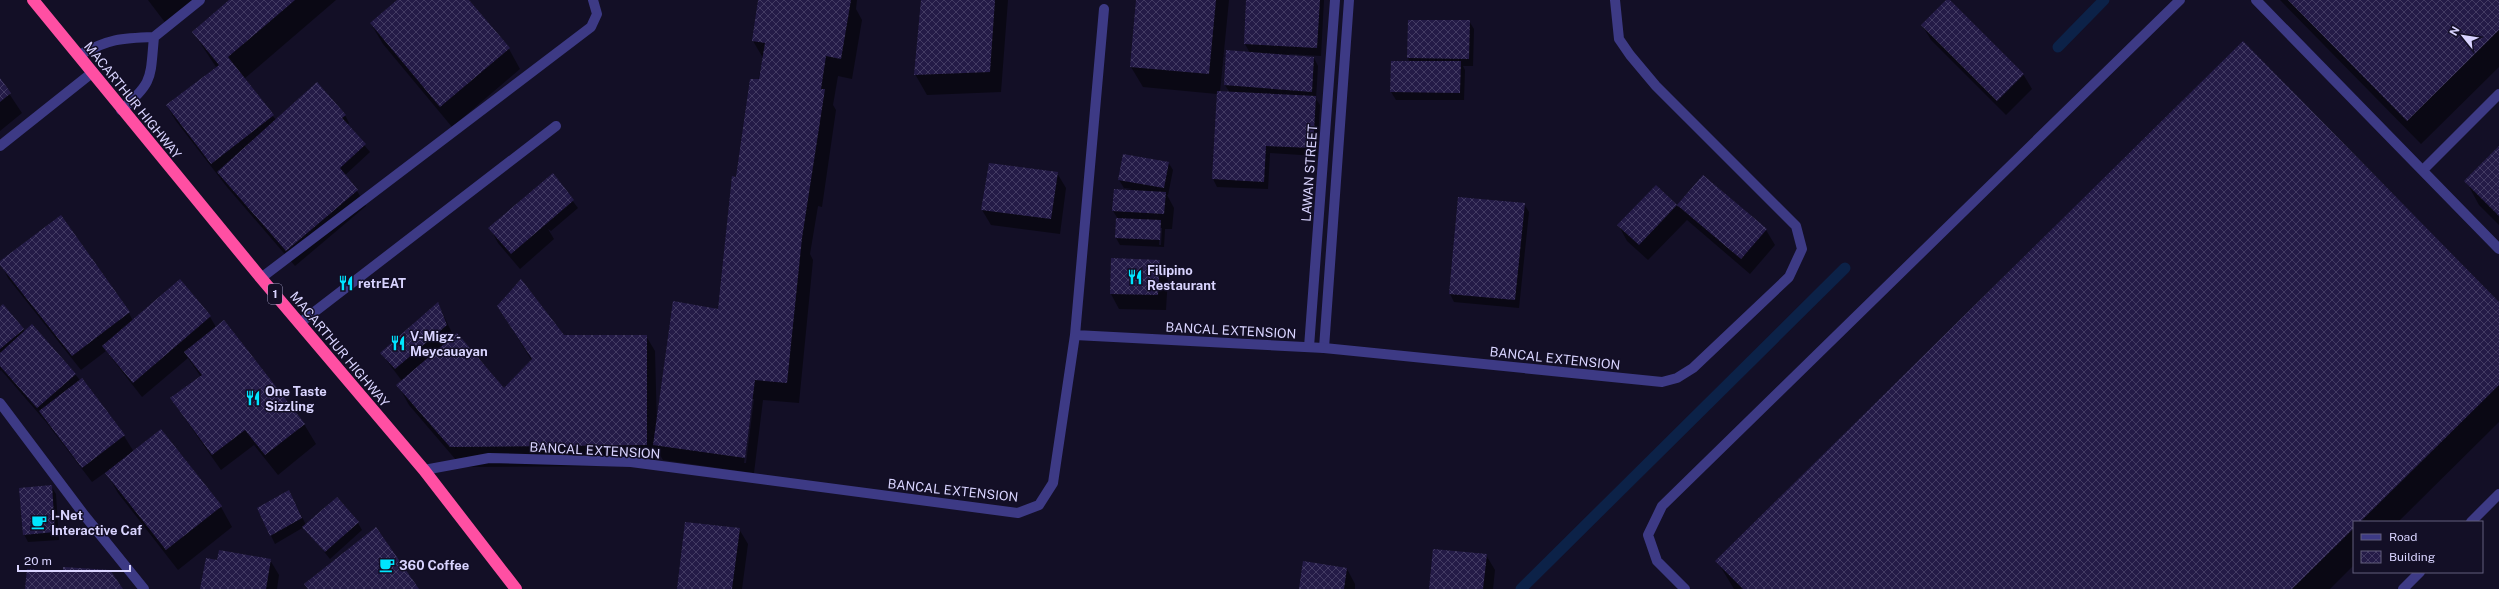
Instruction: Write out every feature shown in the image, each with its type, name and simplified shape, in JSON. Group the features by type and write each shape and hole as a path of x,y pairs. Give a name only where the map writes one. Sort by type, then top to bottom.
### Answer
{"highway":[{"name":"MACARTHUR HIGHWAY","path":"33,0 93,72 121,110 424,470 516,589"}],"street":[{"path":"79,55 105,42 118,38 154,37 200,0"},
{"path":"261,278 591,27 597,14 593,0"},
{"name":"LAWAN STREET","path":"1309,347 1335,0"},
{"path":"1324,348 1349,0"},
{"name":"BANCAL EXTENSION","path":"424,470 489,458 631,462 1018,513 1039,505 1053,483 1075,336 1324,348 1662,382 1677,378 1693,368 1789,278 1802,249 1796,226 1656,86 1630,55 1619,38 1615,0"},
{"path":"1685,589 1657,561 1648,535 1662,506 2180,0"},
{"path":"2256,0 2499,249"},
{"path":"1075,336 1104,9"},
{"path":"121,110 138,95 149,81 154,37"},
{"path":"0,146 93,72"},
{"path":"2423,170 2499,94"},
{"path":"300,323 556,126"},
{"path":"0,403 85,516 144,589"},
{"path":"2472,521 2499,494"},
{"path":"2403,589 2419,573"}],"building":[{"path":"229,0 295,0 228,57 274,115 211,164 166,105 219,65 192,32"},
{"path":"397,0 469,0 510,48 440,107 370,23"},
{"path":"758,0 851,0 841,59 826,56 821,89 825,89 802,238 787,383 755,380 745,458 653,445 673,301 718,309 732,176 736,177 750,79 759,79 765,43 752,41"},
{"path":"921,0 995,0 990,72 914,75"},
{"path":"1136,0 1216,0 1209,74 1130,67"},
{"path":"1246,0 1320,0 1317,48 1244,44"},
{"path":"1946,0 1950,0 2024,74 1997,101 1921,25"},
{"path":"2288,0 2499,0 2499,30 2407,121"},
{"path":"1408,20 1470,20 1469,59 1407,58"},
{"path":"2243,41 2499,302 2499,385 2361,521 2353,521 2353,529 2292,589 1743,589 1715,561"},
{"path":"1226,50 1314,57 1312,92 1224,85"},
{"path":"1391,61 1461,61 1460,93 1390,92"},
{"path":"0,78 11,93 0,102"},
{"path":"317,82 346,115 342,118 366,144 340,168 358,190 286,251 217,172"},
{"path":"1217,91 1316,96 1313,148 1266,146 1264,182 1212,179"},
{"path":"2499,146 2499,216 2464,181"},
{"path":"1123,154 1169,162 1164,188 1118,180"},
{"path":"989,163 1058,172 1051,219 981,210"},
{"path":"553,173 574,200 511,254 488,228"},
{"path":"1703,175 1767,229 1741,259 1677,205"},
{"path":"1656,185 1677,205 1639,245 1617,225"},
{"path":"1114,189 1166,192 1164,214 1112,211"},
{"path":"1458,197 1525,203 1515,300 1449,294"},
{"path":"61,215 130,312 72,356 0,265 0,261"},
{"path":"1116,218 1161,220 1160,240 1115,238"},
{"name":"Filipino Restaurant","path":"1111,258 1160,260 1158,295 1110,294"},
{"path":"180,279 211,316 133,383 102,346"},
{"path":"521,279 564,335 647,335 647,445 450,447 396,385 457,333 504,388 532,359 497,306"},
{"path":"438,302 447,325 395,369 380,353"},
{"path":"3,304 24,329 0,349 0,307"},
{"path":"224,320 305,424 265,455 245,430 212,455 170,398 202,375 184,352"},
{"path":"32,324 76,374 37,408 0,366 0,353"},
{"path":"82,378 125,435 82,468 39,411"},
{"path":"161,429 222,506 166,550 105,473"},
{"path":"52,485 55,532 23,535 19,488"},
{"path":"289,490 302,518 270,536 257,508"},
{"path":"337,497 359,522 325,552 302,527"},
{"path":"685,522 740,528 732,589 677,589"},
{"path":"376,527 419,589 308,589 304,584"},
{"path":"1433,549 1487,554 1483,589 1429,589"},
{"path":"219,550 271,559 266,589 200,589 206,558 217,560"},
{"path":"1303,561 1347,568 1344,589 1299,589"},
{"path":"63,567 110,570 123,589 25,589 27,569 63,572"}],"waterway":[{"path":"2058,47 2104,0"},
{"path":"1521,589 1845,268"}],"place":[{"name":"Filipino Restaurant","path":"1135,277"},
{"name":"retrEAT","path":"346,283"},
{"name":"V-Migz - Meycauayan","path":"398,343"},
{"name":"One Taste Sizzling","path":"253,398"},
{"name":"I-Net Interactive Caf","path":"39,522"},
{"name":"360 Coffee","path":"387,565"}]}
